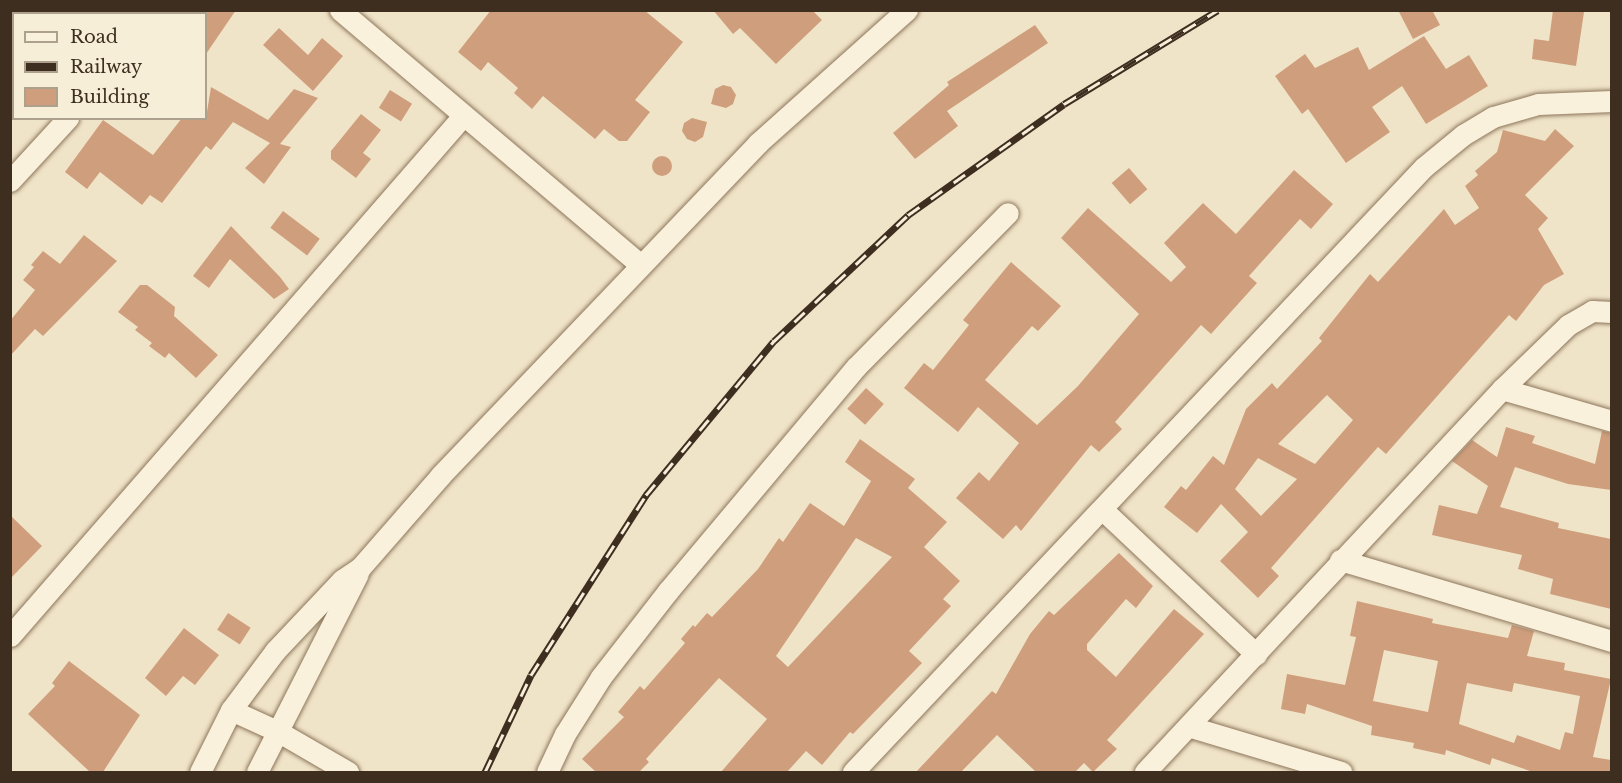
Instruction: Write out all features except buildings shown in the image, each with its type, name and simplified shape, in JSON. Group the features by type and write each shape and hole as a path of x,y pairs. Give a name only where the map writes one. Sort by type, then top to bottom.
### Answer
{"street":[{"path":"340,10 641,265"},
{"path":"257,772 360,568 441,475 758,143 907,10"},
{"path":"853,772 1424,167 1462,135 1493,117 1538,104 1611,101"},
{"path":"10,636 463,116"},
{"path":"10,181 66,120"},
{"path":"547,772 565,734 601,677 668,591 856,367 1008,213"},
{"path":"1145,772 1191,727 1340,560 1502,389 1568,325 1592,311 1611,312"},
{"path":"1502,389 1611,421"},
{"path":"1102,509 1256,654"},
{"path":"1340,560 1611,641"},
{"path":"203,772 231,710 275,651 342,580 360,568"},
{"path":"231,710 279,732 348,772"},
{"path":"1191,727 1341,772"}],"railway":[{"path":"485,772 531,675 646,495 774,341 908,215 1064,104 1218,10"}]}
